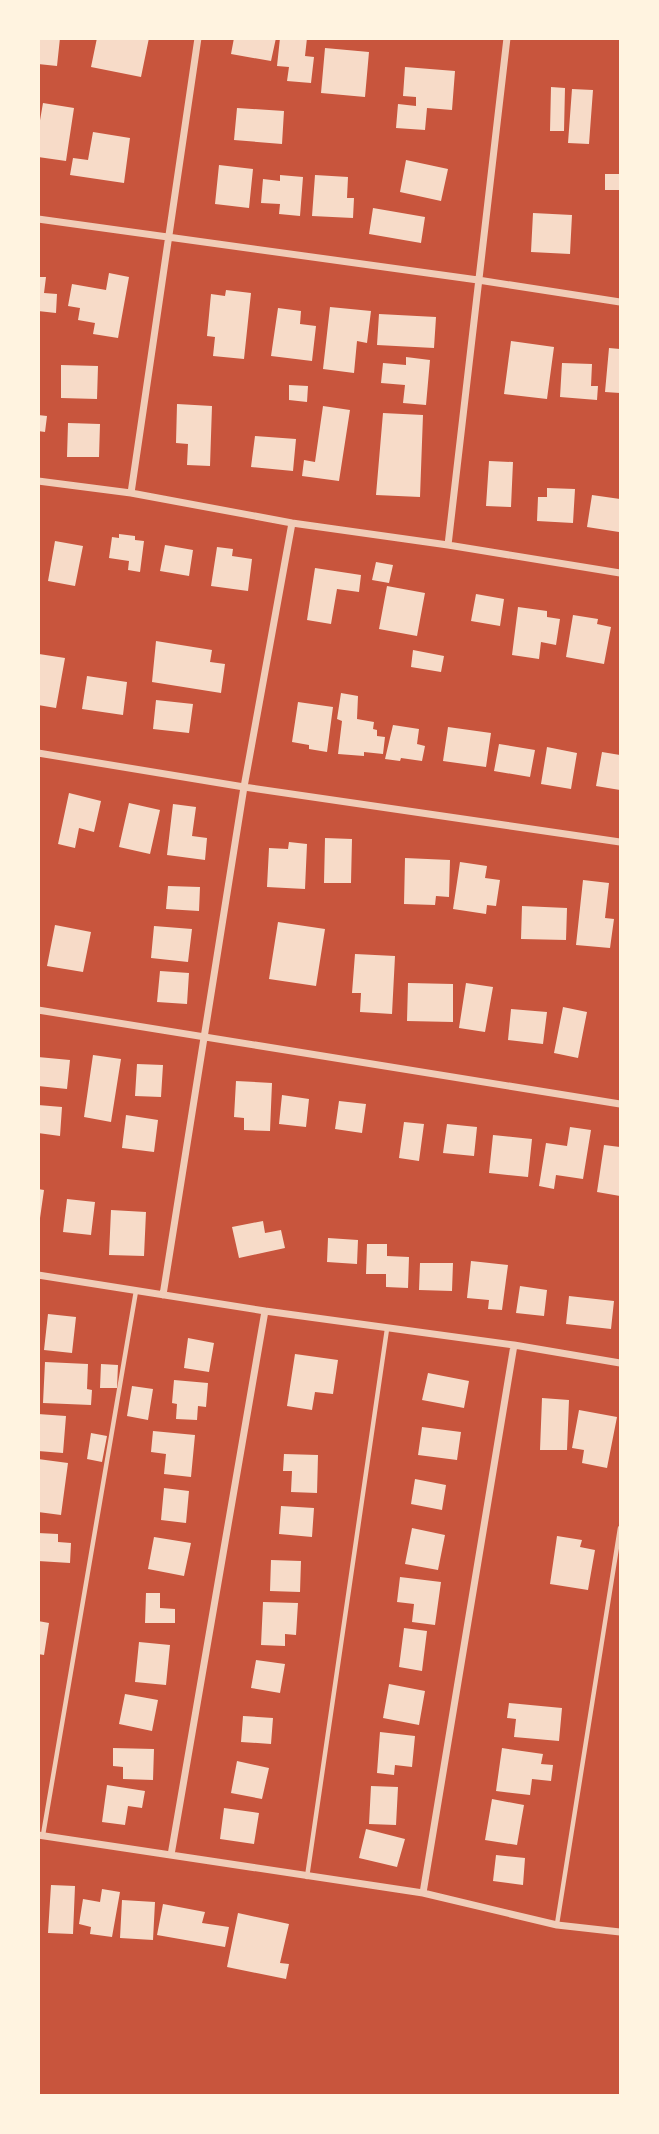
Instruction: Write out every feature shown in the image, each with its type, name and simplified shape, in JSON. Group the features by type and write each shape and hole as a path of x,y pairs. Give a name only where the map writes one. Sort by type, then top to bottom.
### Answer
{"street":[{"path":"131,493 198,38"},
{"path":"448,545 507,38"},
{"path":"38,219 621,302"},
{"path":"38,481 131,493 292,523 621,573"},
{"path":"163,1295 244,787 292,523"},
{"path":"38,753 244,787 621,842"},
{"path":"38,1010 621,1104"},
{"path":"38,1275 621,1363"},
{"path":"171,1855 265,1311"},
{"path":"423,1894 513,1345"},
{"path":"41,1835 423,1894 557,1925 621,1932"}],"lane":[{"path":"41,1835 136,1290"},
{"path":"307,1877 388,1328"},
{"path":"557,1925 621,1528"}],"building":[{"path":"38,38 60,38 57,66 38,64"},
{"path":"97,38 149,38 141,77 91,67"},
{"path":"234,38 276,38 271,61 231,54"},
{"path":"280,38 307,38 305,56 314,57 311,83 287,81 289,67 277,66"},
{"path":"325,48 369,52 365,97 321,93"},
{"path":"405,67 455,71 452,110 427,108 425,130 396,128 398,104 416,106 416,97 403,96"},
{"path":"551,87 565,88 564,131 550,131"},
{"path":"572,89 593,90 589,144 568,143"},
{"path":"43,103 74,108 66,161 38,157 38,132"},
{"path":"237,108 284,111 282,144 234,140"},
{"path":"93,132 130,138 124,183 70,175 73,158 88,160"},
{"path":"406,160 448,169 441,201 400,192"},
{"path":"219,165 253,169 249,208 215,204"},
{"path":"605,174 620,174 620,190 605,190"},
{"path":"280,175 303,177 300,216 279,214 280,204 261,203 263,179 280,181"},
{"path":"315,175 348,177 347,198 354,198 353,218 312,216"},
{"path":"373,208 425,217 421,243 369,234"},
{"path":"533,213 572,215 570,254 531,252"},
{"path":"109,273 129,277 118,338 93,334 95,323 78,320 80,308 68,306 72,284 106,290"},
{"path":"38,277 46,277 44,293 57,294 56,313 38,311"},
{"path":"226,290 251,293 244,359 213,356 215,337 207,336 211,294 225,296"},
{"path":"330,307 371,311 367,343 357,341 354,373 323,369"},
{"path":"278,308 301,311 300,324 316,326 312,361 271,356"},
{"path":"379,314 436,317 434,348 377,345"},
{"path":"511,341 554,347 547,399 504,394"},
{"path":"609,348 620,349 620,393 605,392"},
{"path":"406,357 430,360 426,405 403,403 405,385 381,383 383,363 406,365"},
{"path":"562,363 592,364 591,386 598,386 597,400 560,397"},
{"path":"61,365 98,366 97,399 61,398"},
{"path":"289,385 308,386 307,402 289,400"},
{"path":"177,404 212,406 210,466 187,465 188,444 176,443"},
{"path":"323,406 350,410 339,481 302,476 304,460 315,462"},
{"path":"383,413 423,415 420,497 376,495"},
{"path":"38,415 47,416 45,432 38,431"},
{"path":"68,423 100,424 99,457 67,457"},
{"path":"255,436 296,439 293,471 251,467"},
{"path":"489,461 513,462 511,507 486,506"},
{"path":"547,488 575,489 573,523 537,521 538,497 547,497"},
{"path":"592,495 620,499 619,532 587,527"},
{"path":"119,534 135,536 135,540 144,541 140,572 128,570 129,561 109,558 112,537 119,538"},
{"path":"55,541 83,546 75,586 48,581"},
{"path":"165,545 193,550 189,576 160,571"},
{"path":"217,547 233,549 232,556 252,559 248,591 211,586"},
{"path":"376,562 393,565 389,583 372,580"},
{"path":"315,568 361,575 359,592 337,589 331,624 307,620"},
{"path":"387,586 425,593 417,636 379,629"},
{"path":"476,594 504,599 500,626 471,621"},
{"path":"518,607 547,611 547,617 560,619 556,645 541,642 539,659 512,655"},
{"path":"573,615 598,619 597,624 611,627 604,664 566,657"},
{"path":"156,641 212,650 210,662 225,664 221,693 152,682"},
{"path":"413,650 444,656 441,672 411,667"},
{"path":"39,654 65,658 56,708 38,705"},
{"path":"87,676 127,682 123,715 82,709"},
{"path":"341,693 358,696 357,719 374,722 373,729 377,730 377,736 385,737 383,754 338,754 342,721 337,719"},
{"path":"156,700 193,704 189,733 153,729"},
{"path":"298,702 333,707 327,752 292,742"},
{"path":"393,725 419,729 417,744 425,746 422,761 385,759"},
{"path":"448,727 491,733 486,767 443,761"},
{"path":"499,744 535,750 530,777 494,771"},
{"path":"547,747 577,753 571,789 541,784"},
{"path":"602,752 620,755 620,790 596,786"},
{"path":"69,793 101,801 94,832 79,828 75,848 58,844"},
{"path":"129,803 160,810 150,854 119,847"},
{"path":"173,804 196,807 192,836 207,838 205,860 167,855"},
{"path":"325,838 352,839 351,883 324,883"},
{"path":"289,842 307,844 305,889 267,887 269,848 288,849"},
{"path":"405,858 450,860 449,897 436,896 435,905 404,904"},
{"path":"460,862 487,866 485,878 500,880 496,906 487,905 486,914 453,909"},
{"path":"583,880 609,883 605,918 614,919 610,948 576,945"},
{"path":"168,886 200,887 199,911 166,909"},
{"path":"522,906 567,908 566,940 521,939"},
{"path":"278,922 325,929 316,986 269,979"},
{"path":"55,925 91,932 83,972 47,966"},
{"path":"154,926 192,929 188,962 151,958"},
{"path":"355,954 395,956 392,1014 360,1012 361,993 352,993"},
{"path":"160,971 189,973 187,1004 157,1002"},
{"path":"408,983 453,984 453,1022 407,1021"},
{"path":"466,983 493,987 485,1032 459,1028"},
{"path":"563,1007 587,1012 578,1058 554,1053"},
{"path":"511,1009 547,1012 543,1044 508,1040"},
{"path":"93,1055 121,1059 111,1122 84,1117"},
{"path":"38,1057 70,1060 67,1089 38,1086"},
{"path":"137,1064 163,1065 161,1097 135,1096"},
{"path":"236,1081 272,1083 270,1131 244,1130 244,1118 234,1117"},
{"path":"282,1095 309,1099 306,1127 279,1124"},
{"path":"339,1101 366,1104 362,1133 335,1129"},
{"path":"38,1105 62,1107 60,1136 38,1133"},
{"path":"126,1115 158,1120 154,1152 122,1148"},
{"path":"404,1122 424,1124 419,1161 399,1158"},
{"path":"447,1124 477,1127 474,1156 443,1153"},
{"path":"570,1127 591,1130 583,1179 556,1175 554,1189 539,1186 546,1143 567,1146"},
{"path":"493,1135 532,1139 528,1177 489,1173"},
{"path":"604,1145 620,1147 620,1196 597,1192"},
{"path":"38,1189 44,1190 40,1218 38,1218"},
{"path":"67,1199 95,1202 91,1235 63,1232"},
{"path":"111,1210 146,1212 144,1256 109,1255"},
{"path":"263,1221 265,1233 281,1230 285,1248 239,1258 232,1227"},
{"path":"328,1238 358,1240 357,1264 327,1262"},
{"path":"367,1244 387,1244 387,1256 409,1257 408,1288 386,1287 386,1274 366,1274"},
{"path":"471,1261 508,1265 502,1310 488,1309 489,1300 467,1298"},
{"path":"420,1263 453,1263 452,1291 419,1290"},
{"path":"520,1286 547,1290 544,1316 516,1313"},
{"path":"569,1296 614,1301 611,1329 566,1324"},
{"path":"48,1314 76,1317 72,1353 44,1350"},
{"path":"188,1338 214,1343 209,1372 184,1368"},
{"path":"295,1354 338,1360 333,1394 315,1392 312,1410 287,1406"},
{"path":"45,1362 88,1364 87,1389 92,1390 91,1405 43,1403"},
{"path":"101,1364 118,1365 117,1388 100,1388"},
{"path":"428,1373 469,1381 464,1408 422,1400"},
{"path":"174,1380 208,1383 206,1407 198,1406 197,1420 176,1419 177,1404 172,1403"},
{"path":"132,1386 153,1389 148,1420 127,1416"},
{"path":"542,1398 569,1400 567,1450 540,1450"},
{"path":"579,1410 617,1417 607,1468 582,1463 584,1450 572,1448"},
{"path":"38,1414 66,1416 63,1453 38,1451"},
{"path":"422,1427 461,1432 457,1460 418,1455"},
{"path":"153,1431 195,1435 191,1477 164,1474 166,1454 151,1452"},
{"path":"91,1433 107,1436 102,1462 87,1459"},
{"path":"284,1454 318,1455 317,1493 291,1492 292,1471 283,1471"},
{"path":"38,1459 68,1463 61,1515 38,1512"},
{"path":"415,1479 446,1485 442,1510 411,1504"},
{"path":"164,1488 189,1491 186,1523 161,1520"},
{"path":"281,1506 314,1508 312,1537 279,1534"},
{"path":"412,1528 445,1535 438,1570 405,1564"},
{"path":"38,1533 58,1534 58,1542 71,1543 70,1563 38,1561"},
{"path":"557,1536 582,1540 580,1547 595,1550 588,1590 550,1584"},
{"path":"154,1537 191,1543 184,1576 148,1569"},
{"path":"271,1560 301,1561 300,1592 270,1591"},
{"path":"400,1577 441,1582 435,1625 412,1622 414,1604 397,1602"},
{"path":"146,1593 160,1593 160,1608 175,1609 175,1623 145,1623"},
{"path":"263,1602 298,1603 296,1635 285,1634 285,1646 261,1645"},
{"path":"38,1621 49,1623 44,1655 38,1654"},
{"path":"404,1628 427,1631 422,1671 399,1667"},
{"path":"139,1642 170,1645 166,1685 135,1682"},
{"path":"256,1660 285,1664 280,1693 251,1688"},
{"path":"389,1684 425,1691 419,1725 383,1718"},
{"path":"125,1694 158,1700 152,1731 119,1724"},
{"path":"509,1703 562,1708 559,1741 514,1737 516,1719 507,1718"},
{"path":"243,1716 273,1718 271,1744 241,1742"},
{"path":"380,1732 415,1736 412,1767 395,1765 394,1775 377,1773"},
{"path":"113,1748 154,1749 153,1780 123,1779 123,1767 113,1766"},
{"path":"502,1748 543,1754 541,1764 553,1765 551,1781 532,1779 530,1795 496,1791"},
{"path":"237,1761 269,1768 262,1799 231,1793"},
{"path":"107,1785 145,1791 142,1808 128,1806 125,1825 102,1822"},
{"path":"371,1786 398,1787 396,1825 369,1824"},
{"path":"492,1799 524,1805 517,1845 485,1840"},
{"path":"224,1808 259,1813 254,1844 220,1839"},
{"path":"366,1829 405,1839 397,1867 359,1858"},
{"path":"496,1855 525,1858 523,1885 493,1881"},
{"path":"51,1885 75,1886 73,1934 48,1933"},
{"path":"102,1889 120,1892 112,1937 90,1934 91,1927 79,1924 83,1899 100,1902"},
{"path":"122,1900 155,1902 153,1940 120,1938"},
{"path":"163,1904 205,1912 202,1923 229,1927 225,1947 157,1935"},
{"path":"238,1913 289,1924 280,1963 289,1964 286,1979 227,1967"}]}
